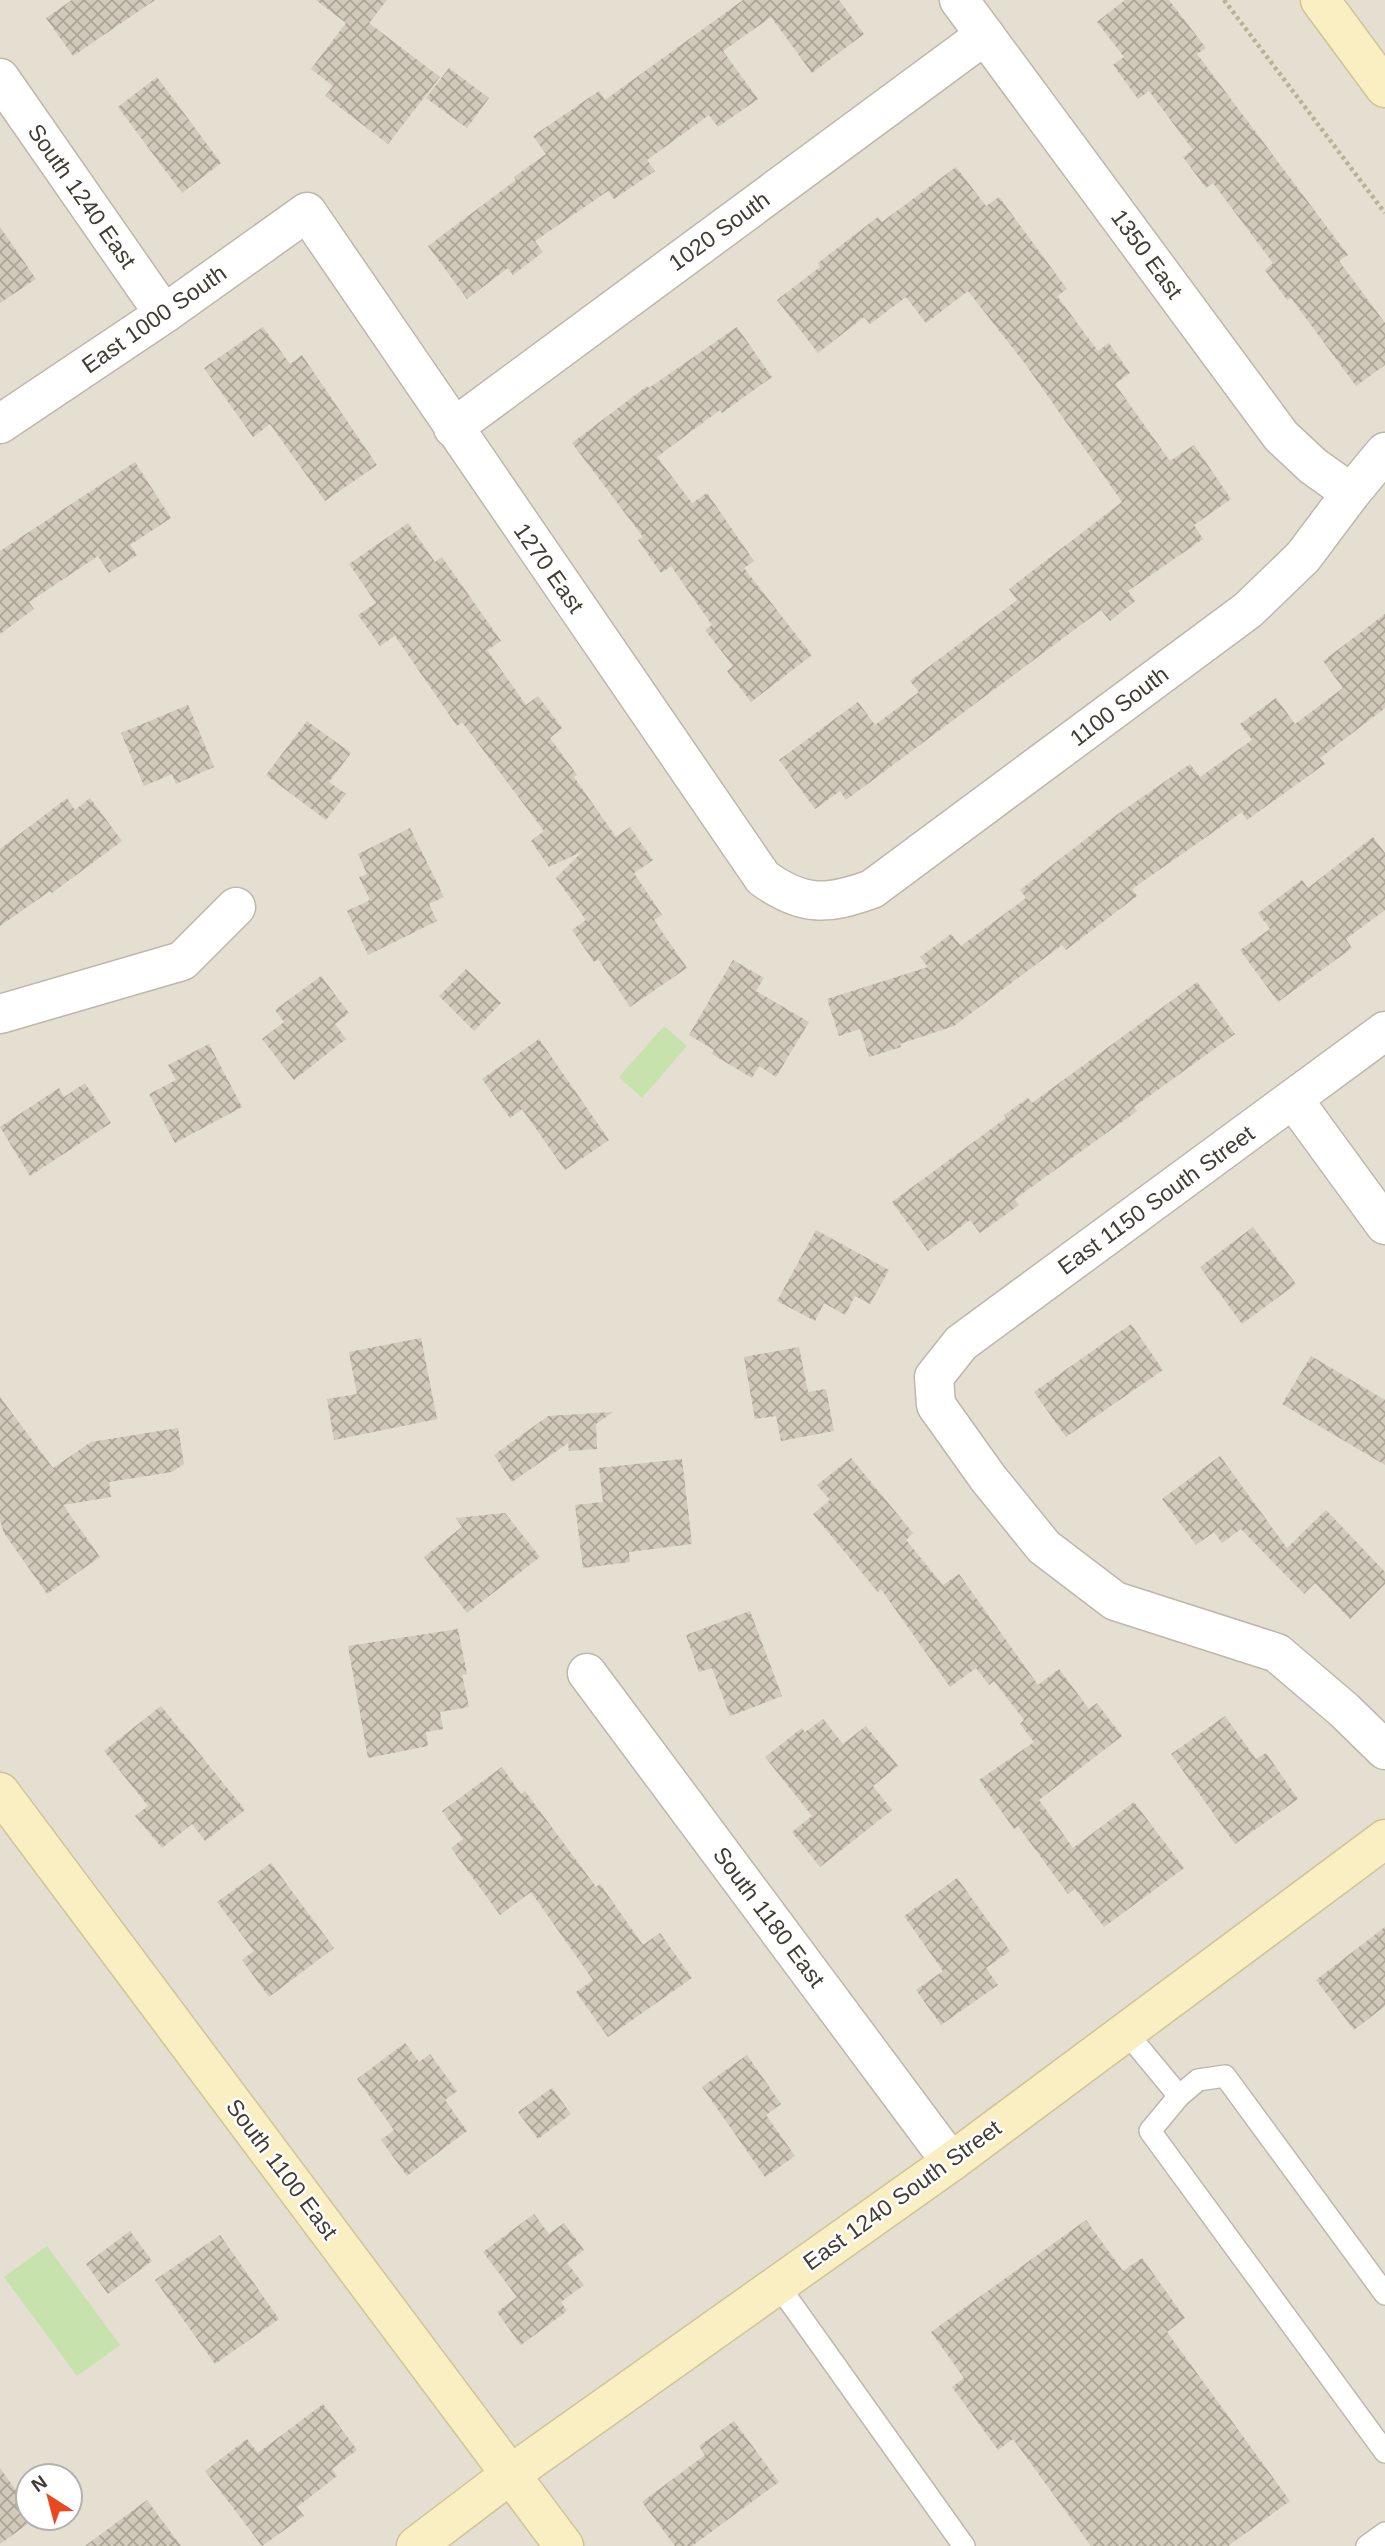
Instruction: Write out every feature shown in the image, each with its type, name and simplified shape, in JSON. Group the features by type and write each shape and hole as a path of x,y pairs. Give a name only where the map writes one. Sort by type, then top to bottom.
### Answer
{"street":[{"name":"1350 East","path":"959,0 1281,436 1313,466 1351,493"},
{"path":"1320,0 1385,88"},
{"name":"1020 South","path":"453,428 985,35"},
{"name":"South 1240 East","path":"0,78 163,314"},
{"name":"1270 East","path":"307,212 763,878 784,894 810,900"},
{"name":"East 1000 South","path":"0,424 163,314 307,212"},
{"name":"1100 South","path":"810,900 844,899 872,889 1248,610 1303,557 1385,452"},
{"path":"0,1014 182,961 236,907"},
{"name":"East 1150 South Street","path":"1385,1031 961,1343 934,1377 936,1405 988,1478 1044,1547 1115,1601 1277,1653 1344,1710 1385,1750"},
{"path":"1293,1100 1385,1225"},
{"name":"South 1180 East","path":"587,1673 951,2162"},
{"name":"South 1100 East","path":"0,1792 564,2546"},
{"name":"East 1240 South Street","path":"416,2546 511,2474 951,2162 1385,1839"}],"lane":[{"path":"1126,2032 1179,2096"},
{"path":"1385,2294 1225,2076 1198,2080 1179,2096 1150,2131 1385,2452"},
{"path":"778,2285 964,2546"},
{"path":"1367,2546 1385,2533"}],"path":[{"path":"1224,0 1385,213"}],"shaded area":[{"path":"0,0 1385,0 1385,2546 0,2546"}],"green space":[{"path":"664,1026 687,1046 642,1098 619,1077"},
{"path":"47,2246 120,2345 77,2376 4,2277"}],"building":[{"path":"72,0 155,0 73,56 46,18"},
{"path":"316,0 387,0 369,23 440,77 388,144 325,96 333,86 311,69 346,23"},
{"path":"743,0 839,0 864,34 812,73 771,17 723,51 758,99 718,127 709,115 647,160 655,171 614,199 608,191 535,241 543,252 513,275 508,268 467,299 428,246 546,154 533,136 599,91 605,100"},
{"path":"1125,0 1169,0 1206,48 1197,54 1348,255 1339,261 1385,323 1385,365 1356,386 1291,298 1287,300 1265,270 1273,263 1213,183 1206,188 1183,157 1193,150 1149,91 1138,99 1113,65 1124,57 1097,22"},
{"path":"449,68 489,98 467,128 426,98"},
{"path":"157,77 221,163 182,193 118,107"},
{"path":"956,167 986,206 999,197 1067,289 1057,296 1098,351 1109,343 1130,373 1115,384 1170,461 1194,445 1231,499 1194,525 1203,539 1128,591 1135,601 1110,621 1101,610 846,800 840,791 815,809 779,760 858,702 875,725 919,692 910,681 1017,600 1009,589 1122,502 1026,365 968,291 926,323 906,297 870,324 864,317 818,353 777,300 820,267 818,263 878,217 882,222"},
{"path":"0,227 36,279 0,303"},
{"path":"263,327 290,364 302,355 377,465 325,501 270,424 253,437 204,368"},
{"path":"737,327 772,377 722,413 720,410 657,457 692,503 707,493 754,561 744,568 812,655 751,702 727,671 733,666 705,630 712,625 671,566 661,573 638,540 643,537 572,443 647,386 649,388"},
{"path":"135,462 171,518 130,545 137,555 109,573 98,556 29,602 34,609 0,634 0,551"},
{"path":"408,523 435,562 442,557 501,641 487,650 526,705 538,696 562,728 550,738 616,837 630,827 653,860 634,873 662,915 654,920 687,968 630,1007 598,959 594,962 572,930 586,920 556,878 583,851 549,867 531,841 544,831 462,722 457,726 395,636 380,646 358,615 376,603 349,564"},
{"path":"1385,614 1385,708 1320,758 1325,764 1247,820 1242,812 1132,889 1137,896 1066,950 1062,945 954,1026 869,1057 860,1029 839,1036 827,999 928,967 920,957 951,934 961,946 1026,898 1020,890 1118,814 1190,764 1200,777 1252,740 1240,724 1276,698 1295,724 1343,688 1323,661"},
{"path":"188,705 214,767 176,784 172,774 144,786 121,733"},
{"path":"307,721 351,753 329,782 346,794 326,820 266,775"},
{"path":"67,798 75,810 90,798 122,841 52,893 50,891 0,926 0,849"},
{"path":"410,828 444,897 429,904 437,921 368,955 347,911 370,900 359,877 367,874 358,854"},
{"path":"1373,837 1385,853 1385,910 1346,939 1352,948 1278,1002 1240,950 1270,929 1258,913 1302,880 1308,888"},
{"path":"733,960 764,978 756,991 809,1022 776,1077 759,1066 752,1078 712,1054 714,1050 689,1035"},
{"path":"466,969 501,1003 474,1031 439,996"},
{"path":"321,976 349,1013 335,1024 346,1039 294,1080 262,1039 284,1022 275,1010"},
{"path":"1197,982 1235,1034 1134,1107 1137,1111 1015,1199 1019,1205 980,1233 970,1220 928,1251 892,1202 1006,1118 1004,1115 1028,1098 1032,1103"},
{"path":"539,1039 609,1140 565,1170 522,1109 510,1118 482,1079"},
{"path":"209,1044 242,1107 175,1143 149,1094 176,1080 168,1065"},
{"path":"85,1083 111,1123 30,1176 0,1127 59,1088 64,1097"},
{"path":"1253,1227 1296,1284 1242,1324 1200,1267"},
{"path":"816,1230 889,1270 870,1304 855,1296 845,1315 824,1303 815,1321 777,1301"},
{"path":"1131,1324 1163,1370 1066,1437 1034,1392"},
{"path":"421,1338 437,1419 334,1440 327,1399 357,1394 349,1352"},
{"path":"799,1347 808,1392 826,1389 834,1431 781,1441 776,1416 755,1419 744,1357"},
{"path":"1311,1356 1385,1400 1385,1465 1282,1404"},
{"path":"0,1397 53,1468 91,1442 178,1428 184,1464 172,1472 109,1482 111,1497 63,1505 100,1557 47,1594 4,1533 0,1520"},
{"path":"613,1412 596,1424 597,1449 569,1451 568,1443 512,1482 494,1455 548,1416"},
{"path":"1220,1456 1287,1548 1326,1510 1385,1572 1385,1584 1350,1619 1315,1583 1304,1594 1241,1529 1222,1543 1214,1532 1196,1545 1162,1499"},
{"path":"851,1458 913,1533 906,1540 943,1585 959,1574 1038,1685 1059,1669 1089,1709 1097,1703 1122,1736 1039,1800 1073,1848 1134,1802 1184,1868 1104,1927 1075,1889 1068,1894 1018,1826 1014,1829 979,1780 1034,1742 1020,1724 1024,1720 994,1681 989,1685 976,1668 950,1687 881,1589 878,1592 813,1514 830,1500 817,1485"},
{"path":"682,1459 692,1544 629,1552 630,1562 583,1568 575,1505 603,1502 599,1468"},
{"path":"505,1513 540,1557 467,1613 424,1557 462,1527 456,1518"},
{"path":"750,1611 782,1696 730,1716 712,1668 699,1672 686,1635"},
{"path":"458,1629 467,1674 462,1675 469,1707 440,1712 443,1729 426,1732 428,1746 368,1758 348,1646"},
{"path":"161,1706 245,1810 205,1841 192,1824 162,1848 135,1816 148,1806 104,1751"},
{"path":"1225,1716 1256,1759 1266,1753 1298,1799 1235,1844 1171,1754"},
{"path":"823,1719 843,1744 866,1726 898,1766 873,1786 892,1810 820,1867 792,1832 812,1816 765,1757 802,1728 805,1732"},
{"path":"502,1767 521,1794 525,1791 596,1887 600,1884 643,1945 660,1933 692,1978 608,2037 576,1992 593,1980 531,1892 500,1915 451,1848 463,1839 442,1811"},
{"path":"271,1863 334,1948 269,1997 242,1960 254,1951 217,1902"},
{"path":"957,1878 1010,1951 986,1968 998,1985 941,2025 916,1990 943,1971 904,1916"},
{"path":"1385,1927 1385,2006 1354,2030 1316,1980"},
{"path":"405,2043 419,2062 430,2054 457,2091 445,2100 467,2131 407,2176 381,2140 394,2130 357,2079"},
{"path":"747,2055 781,2104 766,2115 795,2156 765,2177 702,2087"},
{"path":"552,2088 571,2114 538,2139 518,2112"},
{"path":"534,2214 549,2234 564,2223 584,2250 567,2263 584,2285 561,2302 567,2311 521,2345 497,2312 517,2297 483,2252"},
{"path":"1086,2220 1123,2271 1142,2258 1185,2318 1167,2332 1290,2501 1228,2546 1091,2546 1013,2439 998,2450 952,2387 964,2378 931,2332"},
{"path":"130,2231 152,2261 108,2294 86,2264"},
{"path":"220,2235 279,2319 215,2364 155,2280"},
{"path":"323,2404 357,2450 332,2469 337,2476 297,2507 304,2516 262,2546 205,2471 247,2439 258,2453"},
{"path":"734,2421 779,2482 692,2546 675,2546 642,2502 705,2455 699,2446"},
{"path":"0,2468 14,2488 14,2532 17,2532 0,2544"},
{"path":"147,2500 181,2546 85,2546"}]}
